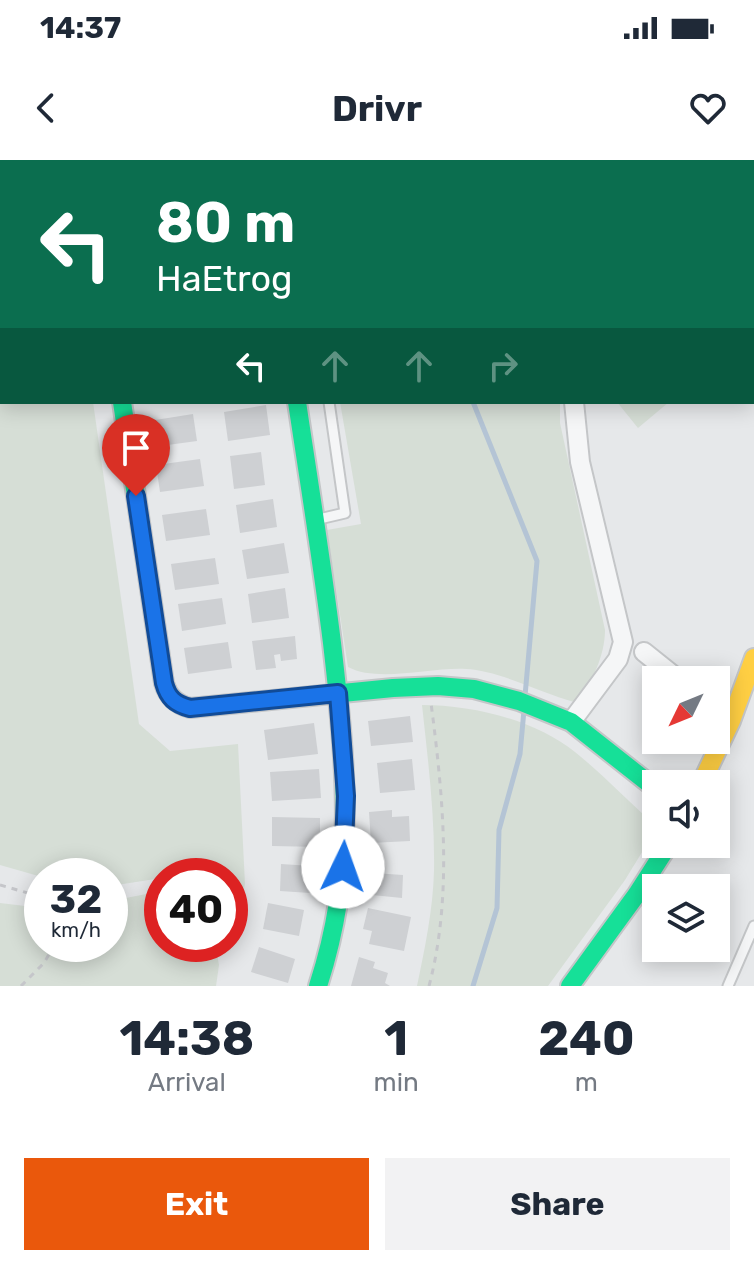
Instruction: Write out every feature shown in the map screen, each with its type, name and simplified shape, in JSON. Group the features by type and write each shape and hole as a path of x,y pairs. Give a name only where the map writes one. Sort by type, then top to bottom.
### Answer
{"street":[{"path":"122,404 164,683 170,698 179,705 190,708 429,687 474,689 571,722 642,778"},
{"path":"297,404 338,693 346,796 346,845 335,921 318,986"},
{"path":"571,722 618,659 623,642 580,462 574,404"},
{"path":"644,652 662,666"},
{"path":"730,709 749,691 754,658"},
{"path":"570,986 660,858"}],"lane":[{"path":"315,520 345,513 329,404"},
{"path":"728,986 754,926"}],"path":[{"path":"429,687 440,769 442,862 440,926 429,986"},
{"path":"0,885 24,892"},
{"path":"21,986 45,962"}],"shaded area":[{"path":"0,404 93,404 139,724 170,751 238,744 244,858 144,858 144,881 128,883 128,858 24,858 24,872 0,865"},
{"path":"340,404 560,404 560,423 605,630 603,649 586,687 574,702 478,670 374,674 348,667 327,530 361,524"},
{"path":"619,404 667,404 638,428"},
{"path":"422,705 482,711 541,731 575,752 642,813 642,852 548,986 417,986 426,943 434,871 432,809"},
{"path":"144,894 144,962 218,962 216,986 0,986 0,903 24,906 24,962 128,962 128,898"}],"building":[{"path":"266,405 270,435 228,441 224,412"},
{"path":"193,414 197,441 153,447 149,421"},
{"path":"261,452 265,485 234,489 230,456"},
{"path":"200,459 204,486 160,492 156,465"},
{"path":"273,499 277,527 240,533 236,505"},
{"path":"206,509 210,535 166,541 162,515"},
{"path":"284,543 289,573 247,579 242,550"},
{"path":"215,558 219,584 175,590 171,564"},
{"path":"285,588 289,618 252,623 248,594"},
{"path":"222,598 226,624 182,631 178,604"},
{"path":"295,636 297,659 281,661 280,654 274,655 276,668 256,670 252,641"},
{"path":"228,642 232,668 188,674 184,648"},
{"path":"410,716 413,742 371,746 368,721"},
{"path":"314,723 318,754 268,760 264,730"},
{"path":"412,759 415,790 380,793 377,763"},
{"path":"319,769 321,798 272,801 270,772"},
{"path":"392,810 392,817 409,816 410,841 371,843 369,812"},
{"path":"272,817 320,818 320,847 272,846"},
{"path":"281,864 311,866 310,893 280,891"},
{"path":"374,873 403,875 402,898 372,895"},
{"path":"268,903 304,910 299,936 263,929"},
{"path":"368,908 411,917 404,951 369,944 372,931 363,929"},
{"path":"259,947 295,959 288,983 251,972"},
{"path":"359,957 375,962 373,968 388,973 385,983 390,986 351,986"}],"waterway":[{"path":"474,404 537,561 525,696"},
{"path":"473,986 497,908 499,830 520,754 524,710"}],"traffic: fast":[{"path":"122,404 164,683 177,702 190,708 393,688 438,686 474,689 519,701 571,722 642,778"},
{"path":"297,404 332,643 344,774 345,816 339,899 318,986"},
{"path":"570,986 660,858"}],"traffic: slow":[{"path":"708,770 731,721 754,658"}],"route":[{"path":"136,496 164,683 170,698 190,708 338,693 346,796 343,867"}]}
